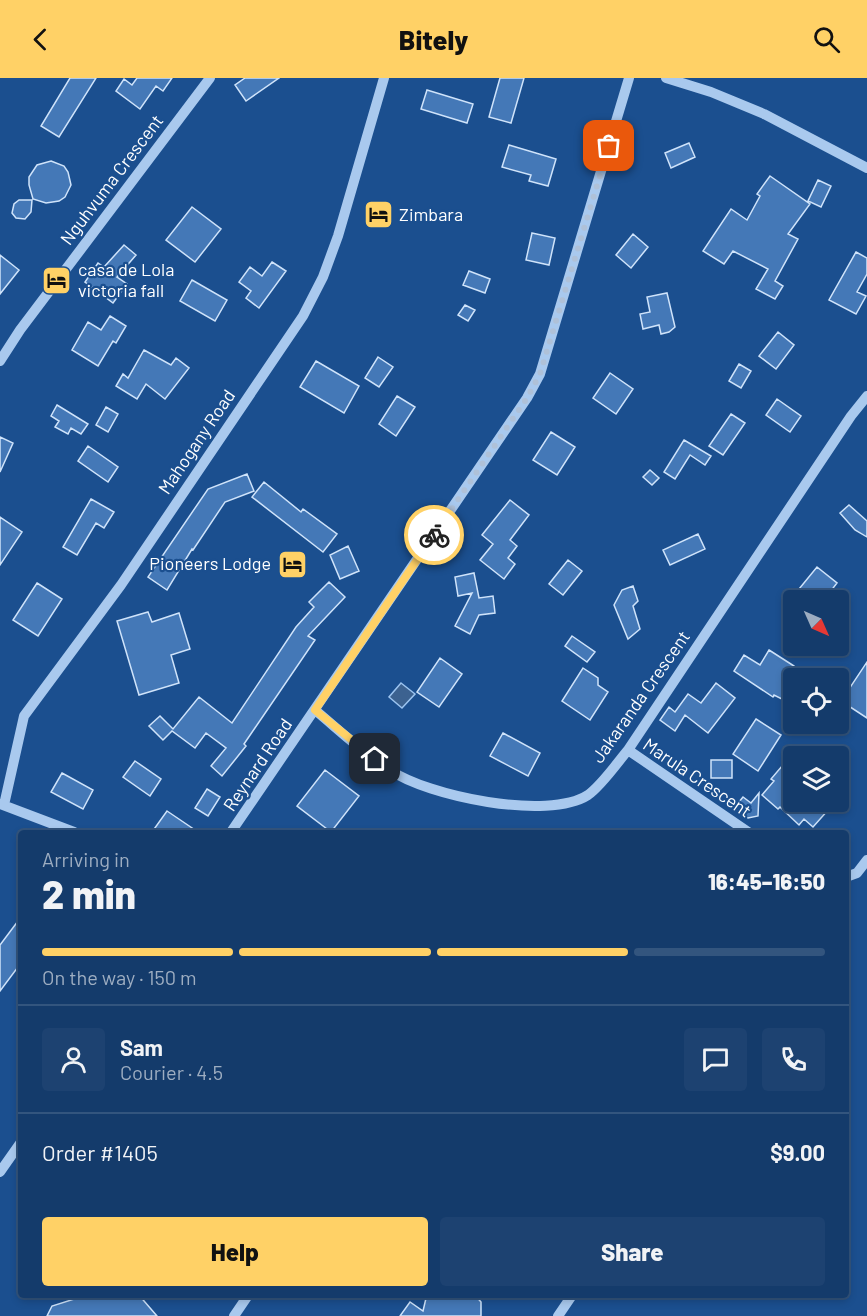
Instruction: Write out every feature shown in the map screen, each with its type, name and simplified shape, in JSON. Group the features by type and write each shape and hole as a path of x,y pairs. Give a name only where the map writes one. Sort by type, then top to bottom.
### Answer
{"street":[{"name":"Nguhvuma Crescent","path":"0,361 20,330 210,78"},
{"name":"Mahogany Road","path":"2,805 24,716 121,585 303,316 323,277 338,236 384,78"},
{"name":"Reynard Road","path":"232,830 527,398 540,374 629,78"},
{"path":"666,78 711,92 764,114 867,168"},
{"name":"Jakaranda Crescent","path":"315,710 391,771 420,786 479,801 541,806 567,802 588,795 628,750 851,416 867,396"},
{"name":"Marula Crescent","path":"628,750 734,829"},
{"path":"2,805 69,830"},
{"path":"849,876 857,873 867,860"},
{"path":"0,1172 18,1146"},
{"path":"234,1316 246,1298"},
{"path":"558,1316 570,1298"}],"water":[{"path":"401,683 415,694 402,708 389,697"}],"building":[{"path":"70,78 96,78 59,137 41,126"},
{"path":"137,78 172,78 163,91 156,86 140,109 116,91 124,79 132,85"},
{"path":"245,78 279,78 246,101 235,85"},
{"path":"500,78 524,78 511,123 489,117"},
{"path":"427,90 473,104 467,123 421,109"},
{"path":"689,143 695,157 671,168 665,153"},
{"path":"509,145 556,159 548,186 529,181 531,175 502,167"},
{"path":"51,161 64,166 71,185 65,197 59,201 46,203 33,199 29,177 37,165"},
{"path":"770,176 810,204 788,234 798,239 775,281 783,286 775,299 756,289 768,269 733,251 724,264 703,251 731,209 747,220 760,196 757,194"},
{"path":"818,180 831,186 821,207 808,201"},
{"path":"19,200 32,200 31,212 25,219 16,218 12,213 14,204"},
{"path":"192,207 221,229 195,262 166,240"},
{"path":"532,233 555,238 549,265 526,260"},
{"path":"633,234 648,247 631,268 616,255"},
{"path":"124,245 136,255 117,277 127,284 113,303 85,282 98,263 104,267"},
{"path":"856,252 867,258 867,274 857,292 866,296 856,314 829,300"},
{"path":"0,255 19,270 0,294"},
{"path":"272,262 286,271 259,308 246,298 251,291 239,282 250,267 262,276"},
{"path":"469,271 490,279 485,293 463,285"},
{"path":"192,280 227,300 215,321 180,301"},
{"path":"667,293 675,327 661,334 659,325 643,329 640,314 650,312 647,297"},
{"path":"465,305 475,310 468,321 458,315"},
{"path":"110,316 126,326 116,343 113,341 98,366 72,350 88,322 101,330"},
{"path":"778,332 794,345 776,369 759,356"},
{"path":"144,350 171,365 176,358 189,368 165,399 146,384 137,399 116,386 123,374 128,378"},
{"path":"378,357 393,367 379,387 365,378"},
{"path":"316,361 359,386 344,413 300,387"},
{"path":"739,364 751,371 741,388 729,381"},
{"path":"610,373 633,389 616,414 593,398"},
{"path":"397,396 415,407 396,436 379,424"},
{"path":"777,399 801,416 790,432 766,415"},
{"path":"57,405 88,424 81,434 71,428 68,434 55,427 59,421 51,416"},
{"path":"106,407 118,414 108,432 96,425"},
{"path":"731,414 745,423 723,455 709,446"},
{"path":"551,432 575,447 557,475 533,460"},
{"path":"0,437 13,443 0,472"},
{"path":"684,440 711,456 705,465 690,455 675,479 664,472"},
{"path":"88,446 118,467 108,482 78,461"},
{"path":"650,470 659,478 652,485 643,477"},
{"path":"247,474 254,491 225,502 167,590 148,577 208,489"},
{"path":"264,482 301,512 303,509 337,534 323,552 252,497"},
{"path":"91,499 114,512 104,528 96,523 77,555 63,547"},
{"path":"510,500 529,515 510,540 517,546 508,558 515,564 504,579 480,560 493,544 482,535"},
{"path":"849,505 867,521 867,537 855,530 840,513"},
{"path":"0,517 22,532 0,565"},
{"path":"698,534 705,549 670,565 663,550"},
{"path":"348,546 359,571 340,579 330,555"},
{"path":"568,560 582,571 563,595 549,584"},
{"path":"817,567 837,583 832,590 798,590"},
{"path":"474,573 479,598 493,596 495,613 479,615 470,634 455,626 472,593 458,596 455,577"},
{"path":"329,582 345,597 308,636 315,640 244,744 246,746 222,776 211,766 226,748 206,733 195,748 172,731 163,740 149,726 160,716 173,729 199,697 232,723 296,627 314,607 309,602"},
{"path":"37,583 62,599 38,636 13,620"},
{"path":"633,586 638,601 633,606 640,629 628,639 614,605 622,590"},
{"path":"148,612 152,622 179,613 190,649 171,655 179,683 139,695 117,621"},
{"path":"572,636 595,652 587,662 565,646"},
{"path":"769,650 794,666 794,668 783,668 783,700 774,695 773,697 734,671 744,655 760,665"},
{"path":"440,658 462,674 439,707 417,692"},
{"path":"867,662 867,718 849,706 849,689"},
{"path":"583,668 598,678 598,685 608,692 590,720 562,701"},
{"path":"716,683 735,698 708,733 685,715 675,731 660,720 669,707 675,712 688,694 701,703"},
{"path":"756,719 781,735 758,771 733,754"},
{"path":"503,733 540,753 528,776 490,756"},
{"path":"711,760 732,760 732,778 711,778"},
{"path":"135,761 161,779 150,796 123,777"},
{"path":"783,765 783,810 780,807 778,809 762,795 774,781 771,779"},
{"path":"325,770 359,796 333,830 328,830 297,806"},
{"path":"62,773 93,790 83,809 51,792"},
{"path":"207,789 220,797 208,816 195,808"},
{"path":"759,793 758,816 748,818 735,807 743,797 751,803"},
{"path":"167,811 195,830 153,830"},
{"path":"785,812 826,812 813,827 804,819 799,825"},
{"path":"18,921 18,967 0,991 0,945"},
{"path":"77,1298 141,1298 157,1316 47,1316 52,1306"},
{"path":"426,1298 478,1298 481,1302 481,1316 400,1316 410,1302 423,1311"}],"way so far":[{"path":"434,535 527,398 540,374 609,146"}],"place":[{"name":"Zimbara","path":"378,215"},
{"name":"casa de Lola victoria fall","path":"57,280"},
{"name":"Pioneers Lodge","path":"292,564"}],"route":[{"path":"375,759 315,710 434,535"}]}
